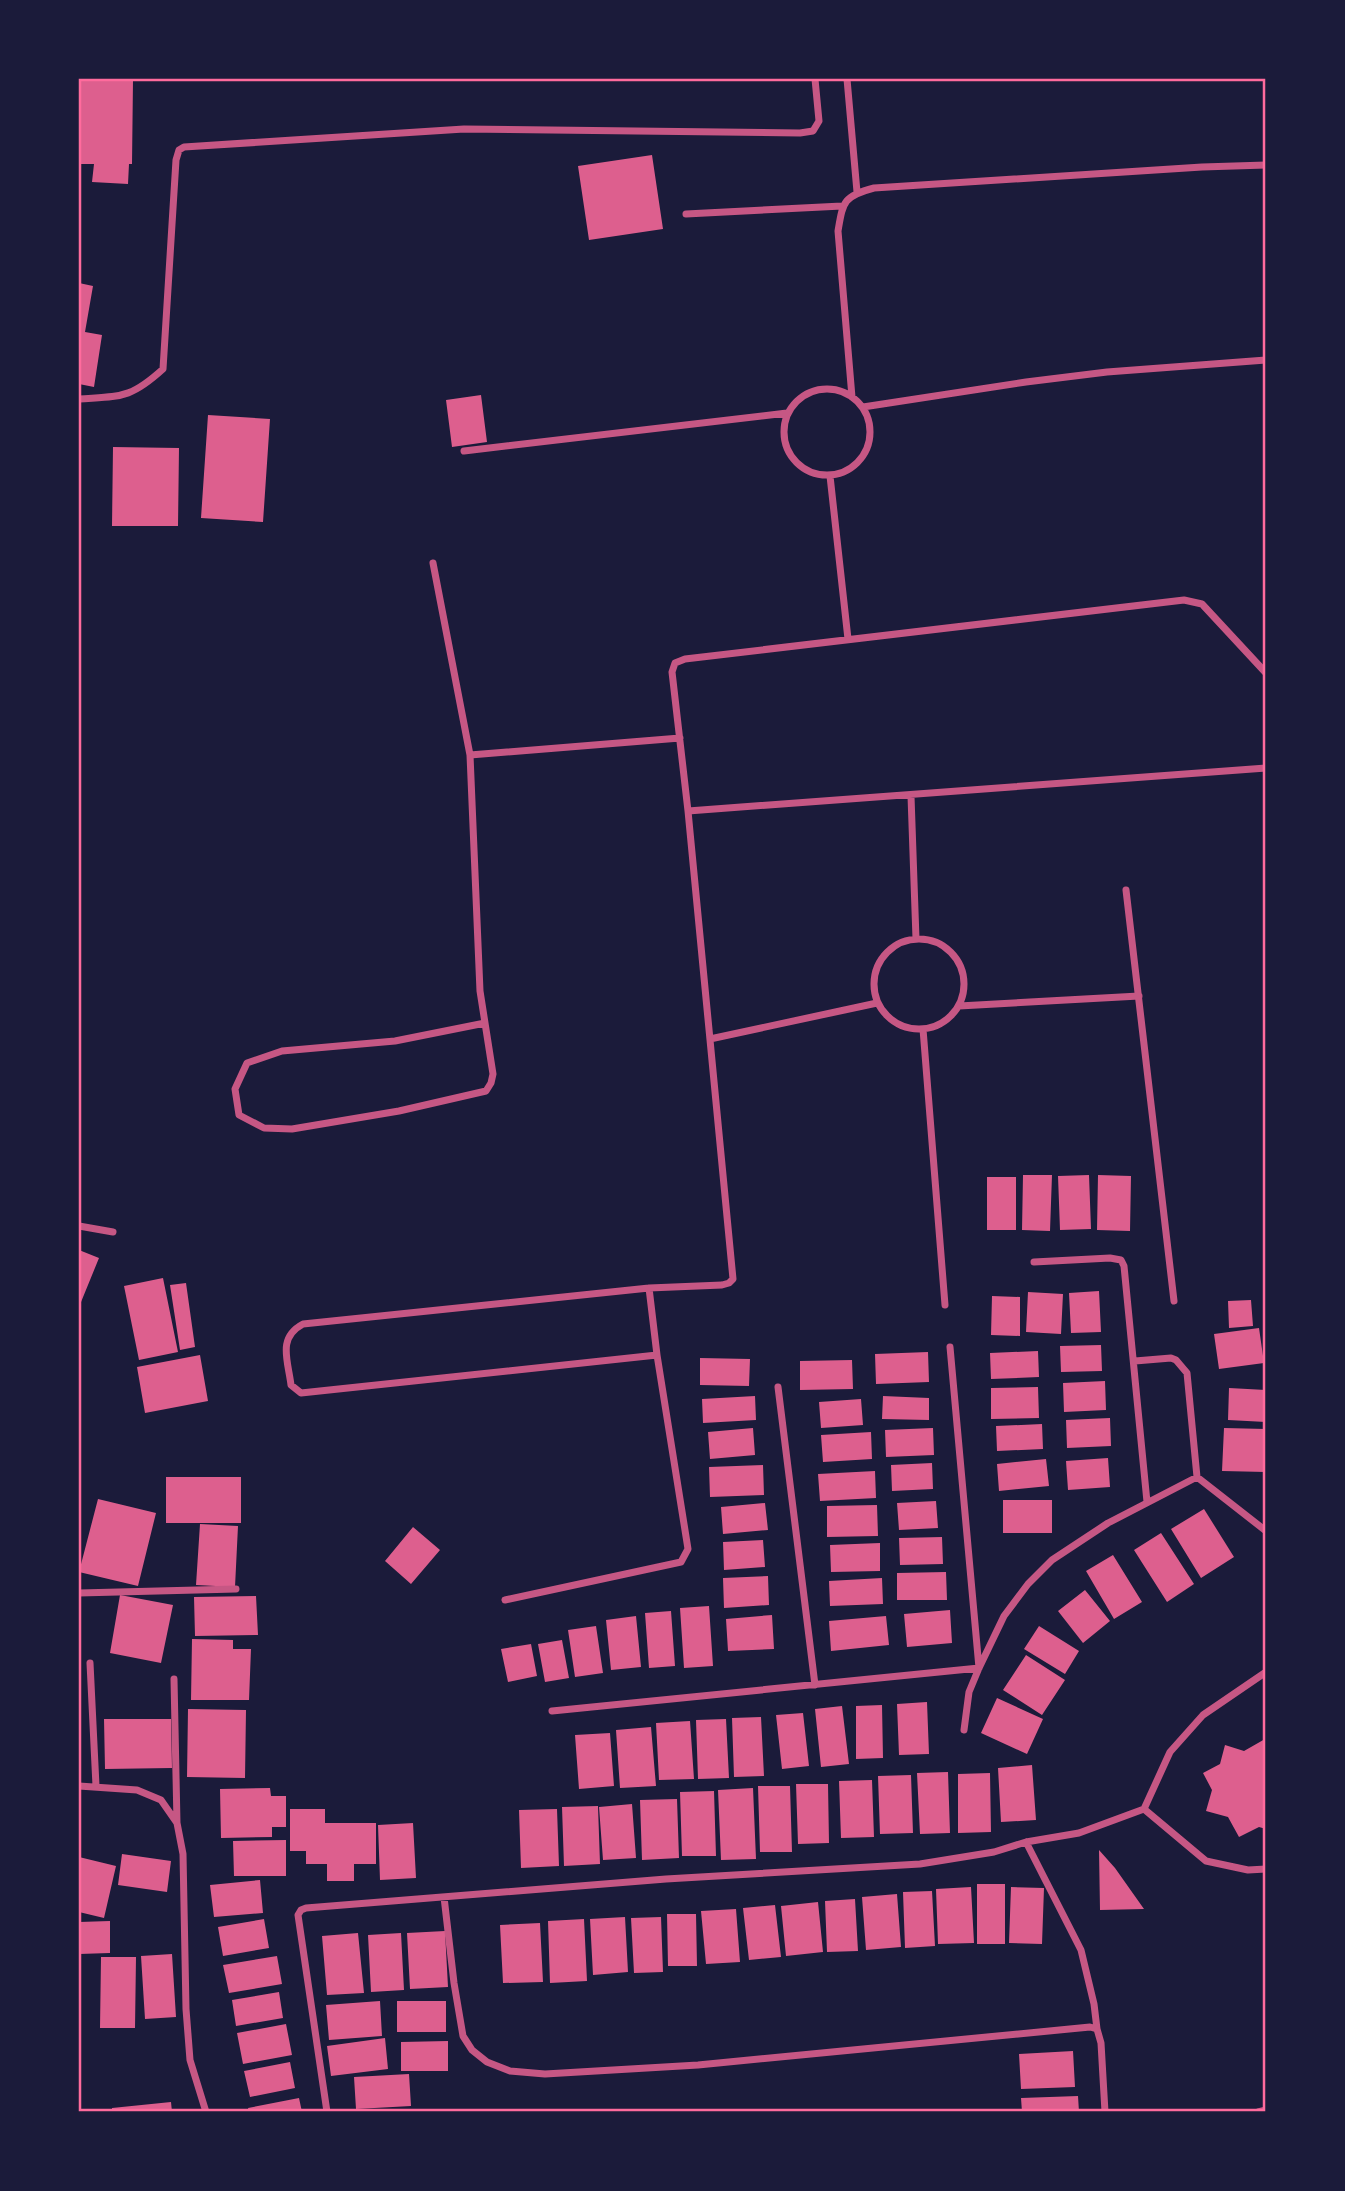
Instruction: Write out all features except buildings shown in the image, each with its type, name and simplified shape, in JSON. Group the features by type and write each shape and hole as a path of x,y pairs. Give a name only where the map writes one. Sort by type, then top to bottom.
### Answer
{"street":[{"path":"79,399 124,396 145,386 163,369 176,160 179,150 464,129 800,133 813,131 819,121 815,79"},
{"path":"847,79 857,192"},
{"path":"852,397 838,231 842,206 857,192 874,188 1266,165"},
{"path":"686,214 842,206"},
{"path":"863,407 1107,372 1266,360"},
{"path":"823,389 839,390 852,397 863,407 869,422 870,436 866,451 857,463 845,472 830,476 801,468 790,456 784,443 783,428 787,414 796,401 823,389"},
{"path":"464,451 787,414"},
{"path":"830,476 848,639"},
{"path":"433,563 470,755 480,991 493,1074 491,1083 486,1091 399,1111 292,1129 264,1128 239,1115 235,1089 247,1063 282,1051 395,1041 485,1023"},
{"path":"657,1354 300,1394 291,1385 285,1342 292,1330 303,1324 649,1288 722,1285 733,1279 672,672 676,663 685,659 1184,600 1202,604 1266,673"},
{"path":"470,755 680,738"},
{"path":"688,811 1266,768"},
{"path":"911,796 916,939"},
{"path":"1126,890 1174,1301"},
{"path":"916,939 932,941 946,948 957,960 964,974 964,990 959,1006 944,1022 923,1029 904,1027 888,1017 877,1003 874,974 889,950 902,942 916,939"},
{"path":"959,1006 1139,996"},
{"path":"710,1040 877,1003"},
{"path":"923,1029 945,1305"},
{"path":"79,1226 113,1232"},
{"path":"1034,1262 1110,1258 1121,1260 1124,1266 1147,1502"},
{"path":"505,1600 681,1562 686,1555 688,1549 649,1288"},
{"path":"950,1347 979,1668"},
{"path":"1135,1361 1171,1358 1187,1373 1197,1478 1266,1531"},
{"path":"778,1387 815,1685"},
{"path":"964,1730 969,1692 979,1668 1004,1616 1028,1584 1052,1560 1108,1523 1197,1478"},
{"path":"79,1593 236,1589"},
{"path":"90,1663 96,1786"},
{"path":"552,1711 979,1668"},
{"path":"327,2112 298,1915 300,1910 666,1879 920,1864 994,1852 1026,1842 1079,1833 1144,1809 1170,1752 1203,1715 1266,1672"},
{"path":"174,1679 177,1823 183,1854 186,2010 190,2060 206,2112"},
{"path":"79,1786 137,1790 161,1800 177,1823"},
{"path":"1144,1809 1206,1861 1248,1870 1266,1869"},
{"path":"1026,1842 1081,1950 1101,2043 1105,2112"},
{"path":"444,1897 463,2036 472,2050 487,2062 510,2071 545,2074 698,2065 1053,2030 1090,2027 1097,2029"},
{"path":"1258,2112 1266,2110"}]}
